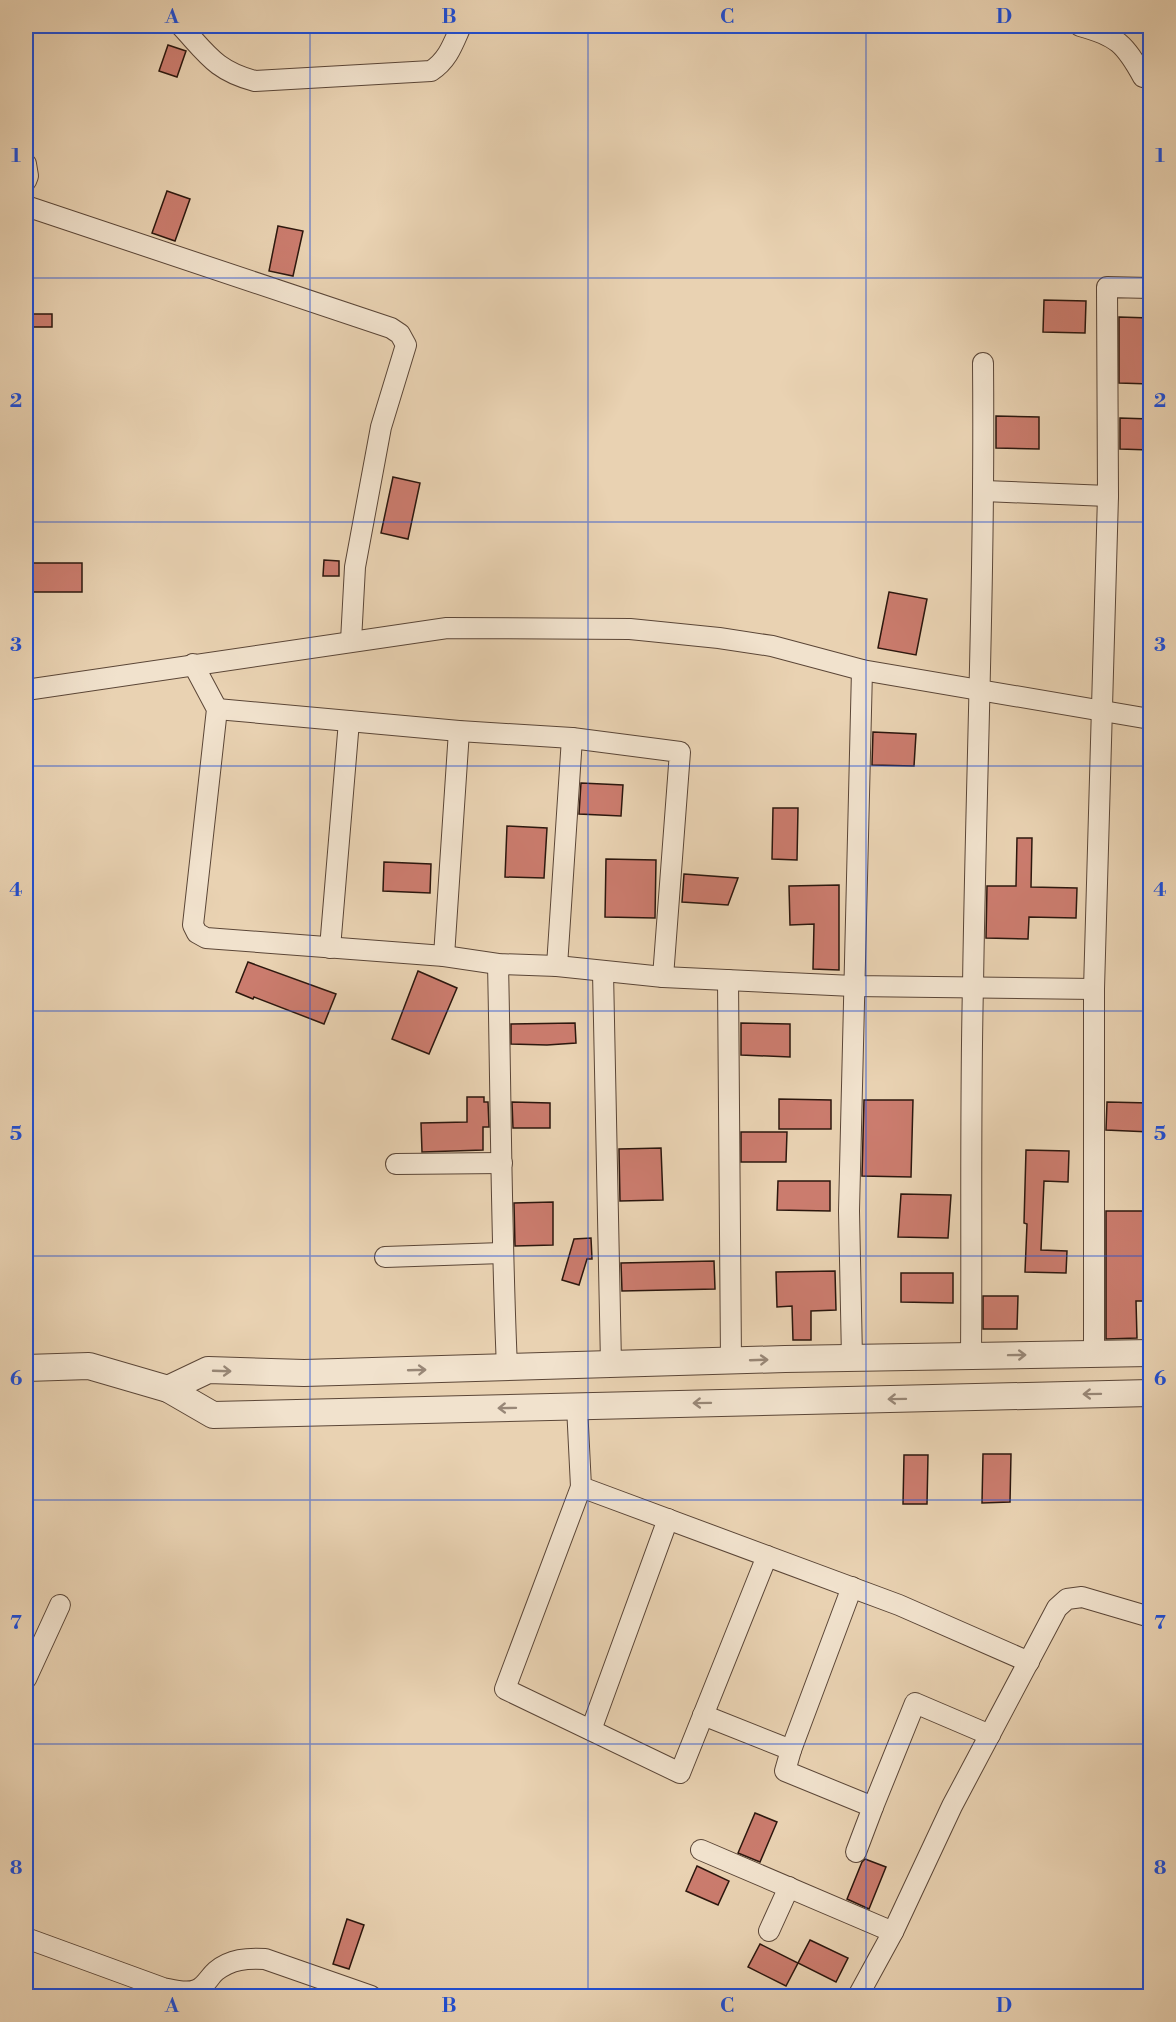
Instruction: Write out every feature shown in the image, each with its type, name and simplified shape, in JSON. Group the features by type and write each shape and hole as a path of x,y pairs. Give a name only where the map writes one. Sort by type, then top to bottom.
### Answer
{"street":[{"path":"181,26 218,66 234,76 255,81 430,71 442,64 461,26"},
{"path":"1080,26 1100,31 1120,42 1131,55 1143,77 1150,79"},
{"path":"26,164 28,176 26,181"},
{"path":"26,206 390,328 400,334 406,345 381,427 355,567 351,641"},
{"path":"1094,1354 1094,989 1108,496 1107,287 1150,288"},
{"path":"971,1356 973,987 984,491 983,363"},
{"path":"984,491 1108,496"},
{"path":"26,690 447,628 630,629 772,646 862,670 1103,713 1150,719"},
{"path":"193,664 217,709 193,926 197,933 206,938 444,956 498,964 557,966 663,977 853,986 1094,989"},
{"path":"852,1358 849,1211 862,670"},
{"path":"217,709 459,731 572,738 680,752 663,977"},
{"path":"330,948 349,721"},
{"path":"444,956 459,731"},
{"path":"557,966 572,738"},
{"path":"498,964 502,1253 507,1367"},
{"path":"603,972 611,1364"},
{"path":"728,980 731,1361"},
{"path":"396,1164 502,1163"},
{"path":"385,1257 502,1253"},
{"path":"168,1389 208,1370 304,1373 852,1358 1150,1353"},
{"path":"26,1368 89,1366 168,1389 213,1415 1150,1393"},
{"path":"577,1406 581,1487 505,1689 680,1773 766,1556"},
{"path":"581,1487 899,1605 1029,1662"},
{"path":"591,1730 668,1519"},
{"path":"852,1587 791,1750 785,1772 873,1806"},
{"path":"858,1996 893,1932 952,1806 1057,1608 1067,1599 1082,1597 1150,1617"},
{"path":"26,1679 60,1605"},
{"path":"856,1852 915,1703 990,1735"},
{"path":"703,1715 791,1750"},
{"path":"701,1850 893,1932"},
{"path":"769,1931 789,1887"},
{"path":"26,1938 163,1988 182,1992 195,1991 217,1971 233,1962 247,1958 265,1959 371,1996"}],"building":[{"path":"168,45 186,51 177,77 159,71"},
{"path":"167,191 190,199 175,241 152,233"},
{"path":"278,226 303,231 293,276 269,271"},
{"path":"1044,300 1086,301 1085,333 1043,332"},
{"path":"26,314 52,314 52,327 26,327"},
{"path":"1119,317 1150,318 1150,384 1119,383"},
{"path":"996,416 1039,417 1039,449 996,448"},
{"path":"1120,418 1150,419 1150,450 1120,449"},
{"path":"393,477 420,483 408,539 381,533"},
{"path":"324,560 339,561 339,576 323,576"},
{"path":"33,563 82,563 82,592 33,592"},
{"path":"889,592 927,599 916,655 878,648"},
{"path":"873,732 916,734 914,766 872,765"},
{"path":"581,783 623,785 621,816 579,814"},
{"path":"773,808 798,808 797,860 772,859"},
{"path":"507,826 547,828 544,878 505,877"},
{"path":"1017,838 1032,838 1031,887 1077,888 1076,918 1029,917 1028,939 986,938 987,886 1016,886"},
{"path":"606,859 656,860 655,918 605,917"},
{"path":"384,862 431,864 430,893 383,891"},
{"path":"684,874 738,878 728,905 682,902"},
{"path":"839,885 839,970 813,969 814,924 790,925 789,886"},
{"path":"248,962 336,994 324,1024 236,992"},
{"path":"418,971 457,988 429,1054 392,1039"},
{"path":"575,1023 576,1043 511,1044 511,1024"},
{"path":"741,1023 790,1024 790,1057 741,1055"},
{"path":"467,1097 484,1097 484,1102 488,1102 489,1127 483,1127 483,1150 422,1152 421,1123 467,1122"},
{"path":"779,1099 831,1100 831,1129 779,1129"},
{"path":"864,1100 913,1100 911,1177 862,1176"},
{"path":"512,1102 550,1103 550,1128 513,1128"},
{"path":"1107,1102 1150,1103 1150,1132 1106,1130"},
{"path":"741,1132 787,1132 786,1162 741,1162"},
{"path":"661,1148 663,1200 620,1201 619,1149"},
{"path":"1026,1150 1069,1151 1068,1182 1044,1181 1041,1250 1067,1251 1066,1273 1025,1272"},
{"path":"778,1181 830,1181 830,1211 777,1210"},
{"path":"901,1194 951,1195 948,1238 898,1237"},
{"path":"553,1202 553,1245 515,1246 514,1203"},
{"path":"1106,1211 1150,1211 1149,1301 1136,1301 1137,1338 1106,1339"},
{"path":"591,1238 592,1259 587,1259 579,1285 562,1280 574,1239"},
{"path":"714,1261 715,1289 622,1291 621,1263"},
{"path":"835,1271 836,1310 811,1311 811,1340 793,1340 792,1306 777,1307 776,1272"},
{"path":"901,1273 953,1273 953,1303 901,1302"},
{"path":"983,1296 1018,1296 1017,1329 983,1329"},
{"path":"983,1454 1011,1454 1010,1502 982,1503"},
{"path":"904,1455 928,1455 927,1504 903,1504"},
{"path":"755,1813 777,1822 760,1862 738,1853"},
{"path":"865,1859 886,1867 869,1909 847,1899"},
{"path":"697,1866 729,1881 718,1905 686,1891"},
{"path":"347,1919 364,1925 349,1969 333,1964"},
{"path":"810,1940 848,1958 836,1982 798,1963"},
{"path":"760,1944 798,1963 786,1986 748,1967"}]}
